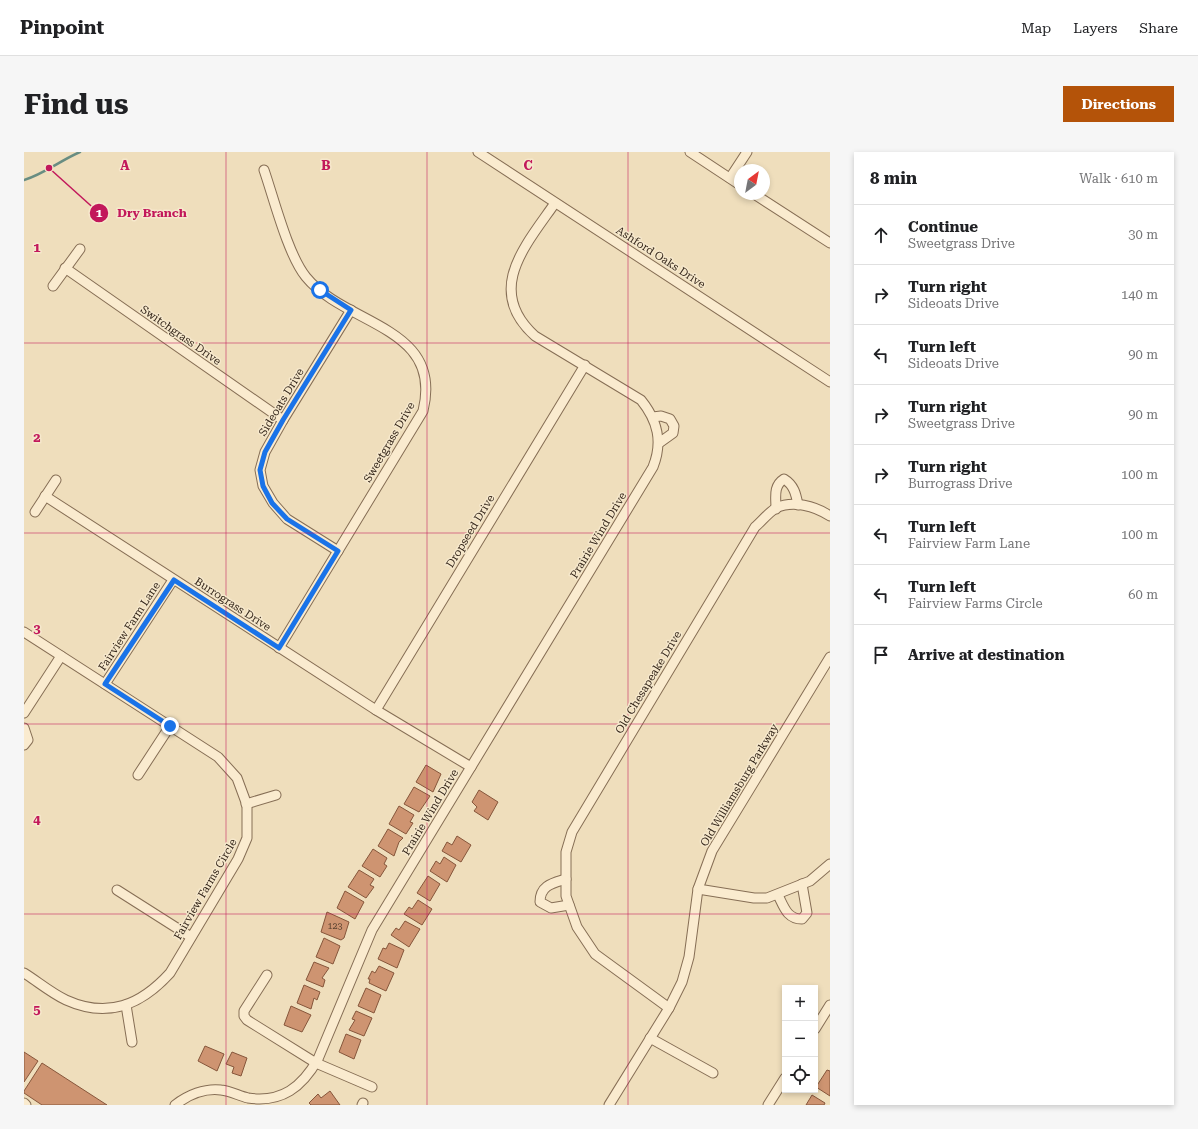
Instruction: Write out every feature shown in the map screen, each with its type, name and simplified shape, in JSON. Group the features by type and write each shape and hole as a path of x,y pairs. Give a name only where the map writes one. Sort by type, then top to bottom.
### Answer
{"street":[{"name":"Ashford Oaks Drive","path":"478,152 830,382"},
{"path":"690,152 734,181"},
{"path":"730,178 747,152"},
{"name":"Sweetgrass Drive","path":"264,170 295,261 306,277 320,290 403,340 414,352 425,373 427,397 423,411 279,648"},
{"path":"764,200 829,239"},
{"name":"Prairie Wind Drive","path":"176,1105 184,1098 204,1091 222,1090 247,1098 268,1100 285,1094 301,1083 311,1072 372,930 653,467 659,443 657,428 653,417 642,400 535,336 524,326 517,315 512,298 511,282 514,268 520,254 555,202"},
{"path":"53,286 80,249"},
{"name":"Switchgrass Drive","path":"66,268 283,420"},
{"name":"Sideoats Drive","path":"338,551 287,519 272,503 263,486 260,470 265,452 283,420 351,310"},
{"name":"Dropseed Drive","path":"376,710 585,365"},
{"path":"653,417 662,416 670,419 674,426 673,433 659,443"},
{"path":"776,509 775,492 779,482 784,479 790,482 794,489 798,505"},
{"path":"34,512 56,480"},
{"name":"Burrograss Drive","path":"45,496 376,710 471,767"},
{"name":"Old Chesapeake Drive","path":"669,1008 595,954 577,927 566,896 566,852 572,832 582,813 755,527 776,509 790,504 822,511 830,516"},
{"name":"Fairview Farm Lane","path":"105,684 174,580"},
{"name":"Fairview Farms Circle","path":"24,632 218,757 237,778 246,804 247,838 238,859 170,973 158,986 143,998 126,1005 112,1008 91,1007 66,1000 24,973"},
{"path":"24,713 61,656"},
{"name":"Old Williamsburg Parkway","path":"609,1105 669,1008 682,982 689,957 698,889 712,851 830,656"},
{"path":"138,775 170,726"},
{"path":"24,728 28,735 28,740 24,745"},
{"path":"246,804 276,795"},
{"path":"698,889 754,898 767,898 778,895 810,881 830,864"},
{"path":"566,879 546,886 542,892 540,902 551,908 569,905"},
{"path":"778,895 788,915 794,919 802,919 807,913 802,884"},
{"path":"117,890 192,937"},
{"path":"268,975 244,1011 244,1016 247,1020 316,1063 372,1086"},
{"path":"126,1005 132,1042"},
{"path":"818,1025 830,1005"},
{"path":"650,1038 713,1074"},
{"path":"768,1105 782,1083"}],"building":[{"path":"426,765 441,774 433,792 416,782"},
{"path":"414,787 430,796 419,812 404,804"},
{"path":"479,790 498,802 488,820 474,811 477,807 472,802"},
{"path":"399,806 414,815 410,822 413,823 406,834 389,824"},
{"path":"388,829 403,838 399,842 394,856 378,846"},
{"path":"457,836 471,845 461,862 442,851 447,842 452,845"},
{"path":"373,849 387,858 384,864 387,866 380,877 362,866"},
{"path":"444,857 456,865 447,882 430,871 436,861 440,864"},
{"path":"359,870 374,879 370,885 374,887 366,898 348,887"},
{"path":"428,876 440,884 430,901 417,893"},
{"path":"345,891 364,902 355,919 337,908"},
{"path":"418,900 432,909 422,925 404,914 409,907 412,909"},
{"path":"327,912 349,922 344,938 341,940 321,932"},
{"path":"405,921 420,929 409,947 391,935 396,928 399,930"},
{"path":"324,938 340,946 333,964 316,957"},
{"path":"389,943 404,950 397,968 378,959 383,948 386,949"},
{"path":"314,962 329,968 322,978 325,980 323,987 306,980"},
{"path":"379,966 394,973 386,991 369,983 370,979 368,979 372,971 375,973"},
{"path":"304,985 320,992 317,1000 314,998 311,1009 297,1003"},
{"path":"366,988 381,995 374,1013 358,1006"},
{"path":"291,1006 311,1015 302,1032 284,1025"},
{"path":"356,1011 372,1018 364,1036 349,1030 355,1020 352,1019"},
{"path":"346,1034 361,1040 354,1059 339,1052"},
{"path":"205,1046 224,1054 217,1071 198,1061"},
{"path":"24,1052 38,1061 24,1082"},
{"path":"232,1052 247,1058 241,1076 232,1073 234,1067 226,1064"},
{"path":"42,1063 107,1105 42,1105 24,1093 24,1091"},
{"path":"827,1070 830,1071 830,1096 818,1088 818,1084"},
{"path":"330,1091 340,1105 311,1105 309,1103 318,1094 321,1098"},
{"path":"812,1095 825,1103 824,1105 806,1105"}],"waterway":[{"path":"24,180 39,174 80,152"}],"place":[{"name":"Dry Branch","path":"49,168"}],"route":[{"path":"170,726 105,684 174,580 279,648 338,551 287,519 272,503 263,486 260,470 265,452 283,420 351,310 327,296 320,290"}]}
